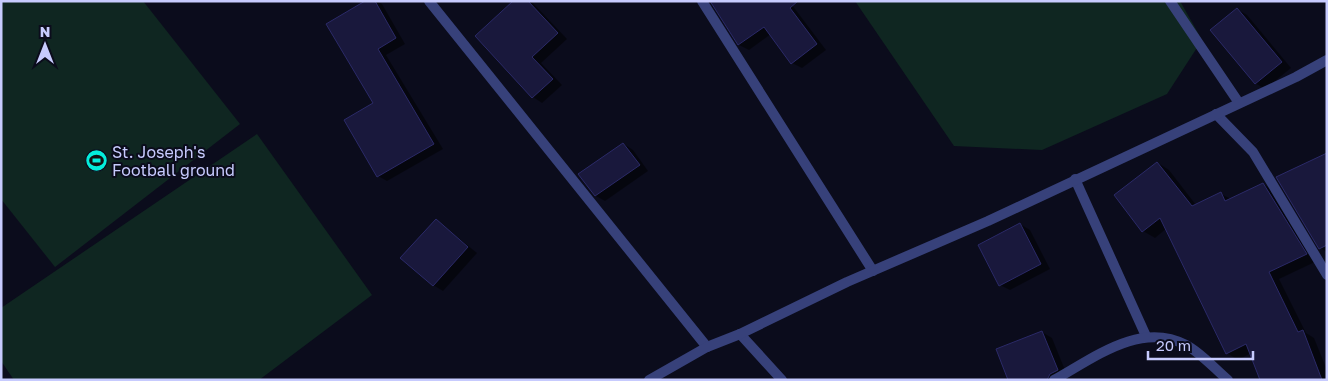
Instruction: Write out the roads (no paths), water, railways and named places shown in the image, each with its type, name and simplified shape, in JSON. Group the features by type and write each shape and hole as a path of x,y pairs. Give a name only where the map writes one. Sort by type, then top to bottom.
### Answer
{"street":[{"path":"429,1 707,347"},
{"path":"702,1 873,271"},
{"path":"1170,1 1239,104"},
{"path":"649,380 707,347 740,334 873,271 988,221 1296,78 1327,60"},
{"path":"1216,114 1253,152 1327,275"},
{"path":"1075,179 1146,336"},
{"path":"740,334 782,380"},
{"path":"1054,380 1122,344 1146,336 1167,338 1187,346 1228,380"}],"place":[{"name":"St. Joseph's Football ground","path":"96,161"}]}
